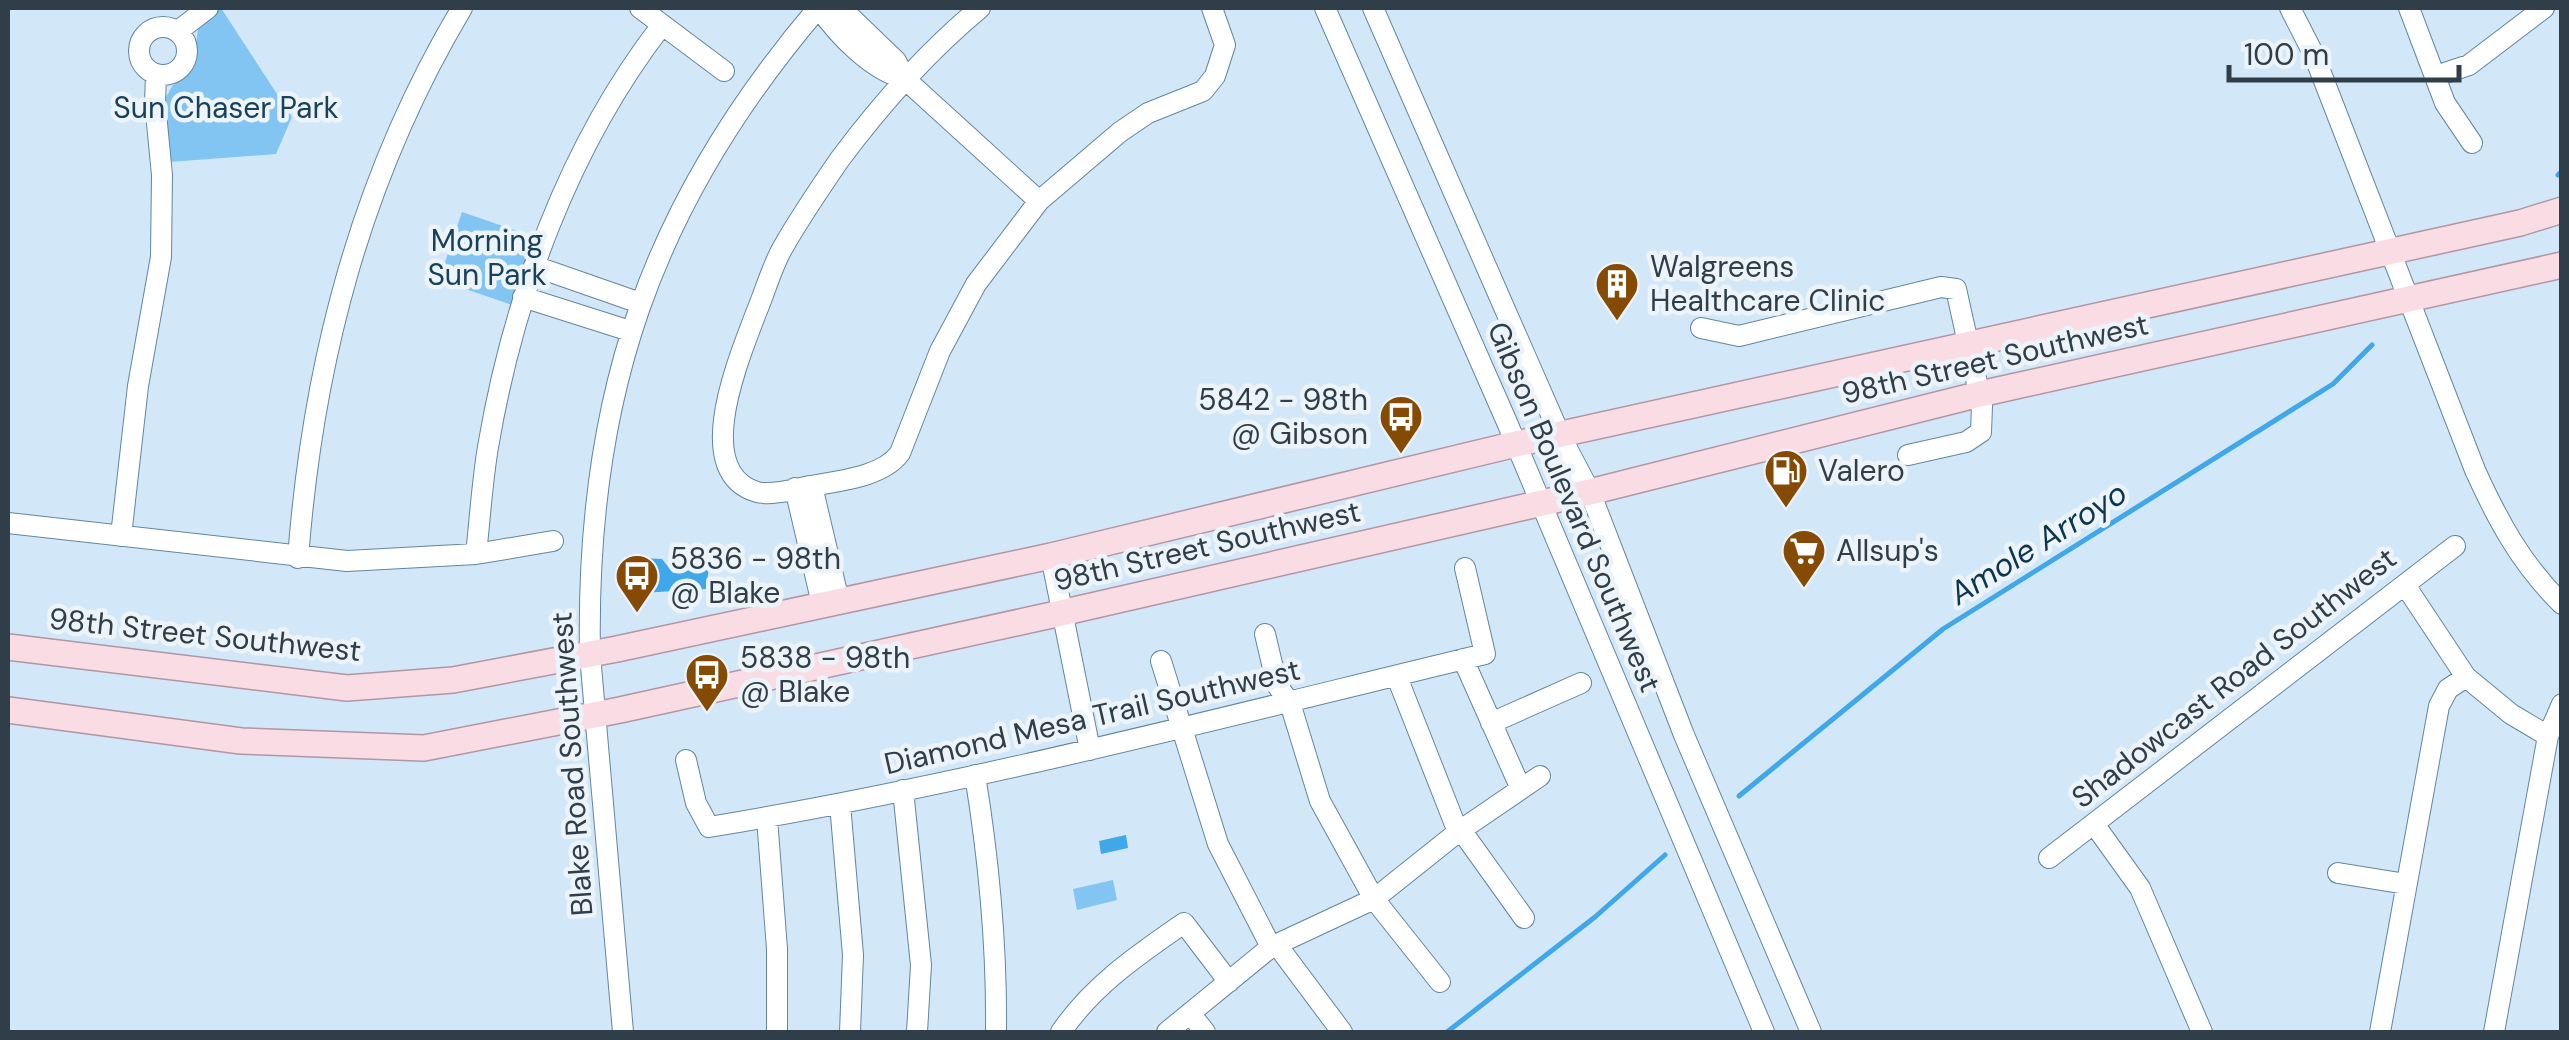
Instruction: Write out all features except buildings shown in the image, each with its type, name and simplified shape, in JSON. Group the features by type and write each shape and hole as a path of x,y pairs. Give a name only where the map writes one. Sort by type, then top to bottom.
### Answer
{"main road":[{"name":"98th Street Southwest","path":"8,647 347,688 453,680 1051,556 1516,444 2520,223 2562,210"},
{"name":"98th Street Southwest","path":"8,710 241,741 424,748 593,716 1540,504 1980,394 2562,265"}],"street":[{"path":"178,31 186,45 185,62 170,74 156,74 144,66 138,51 143,36 155,27 178,31 208,8"},
{"path":"298,558 317,395 354,246 405,115 462,8"},
{"path":"640,8 724,71"},
{"path":"820,8 832,26 860,39 887,74 905,79 1039,201"},
{"name":"Blake Road Southwest","path":"623,1032 590,654 596,504 612,400 640,303 686,198 726,128 769,67 820,8"},
{"path":"980,8 905,79 839,161 780,252 730,380 722,428 725,456 737,482 759,493 804,487 882,469 894,462 940,351 976,284 1039,201 1148,113 1203,92 1219,68 1225,45 1212,8"},
{"name":"Gibson Boulevard Southwest","path":"1325,8 1516,444 1764,1032"},
{"name":"Gibson Boulevard Southwest","path":"1374,8 1560,435 1590,492 1686,739 1810,1032"},
{"path":"2290,8 2320,70 2475,470 2501,527 2528,566 2562,604"},
{"path":"2410,8 2444,103 2472,143"},
{"path":"2436,76 2469,65 2544,8"},
{"path":"476,554 488,448 534,266 604,114 662,25"},
{"path":"121,536 138,386 162,256 156,74"},
{"path":"534,266 640,303"},
{"path":"575,314 584,283"},
{"path":"1701,328 1739,336 1941,287 1956,289 1983,423 1974,438 1908,455"},
{"path":"524,297 630,331"},
{"path":"804,487 830,603"},
{"path":"8,523 298,558 390,560 476,554 553,541"},
{"name":"Shadowcast Road Southwest","path":"2049,858 2455,546"},
{"path":"1051,556 1090,750"},
{"name":"Diamond Mesa Trail Southwest","path":"686,760 696,803 710,828 1090,750 1397,678 1484,654 1465,568"},
{"path":"2405,585 2466,677 2511,714 2548,736"},
{"path":"1266,634 1278,685 1290,703 1320,801 1374,898 1440,982"},
{"path":"1463,659 1521,789"},
{"path":"1161,661 1218,844 1274,946 1342,1032"},
{"path":"2380,1032 2439,706 2448,689 2466,677"},
{"path":"1397,678 1460,831 1524,918"},
{"path":"1491,723 1581,683"},
{"path":"2494,1032 2548,736 2562,704"},
{"path":"975,775 986,838 996,954 996,1032"},
{"path":"1166,1032 1274,946 1374,898 1460,831 1540,776"},
{"path":"904,790 921,965 917,1032"},
{"path":"840,804 854,955 850,1032"},
{"path":"767,818 777,949 777,1032"},
{"path":"2094,824 2140,888 2202,1032"},
{"path":"2338,873 2406,884"},
{"path":"1061,1032 1086,998 1117,970 1184,923 1228,982"},
{"path":"1190,1014 1206,1032"}],"green space":[{"name":"Sun Chaser Park","path":"218,8 292,117 276,154 169,162 162,104 173,85 193,65 199,22"},
{"name":"Morning Sun Park","path":"462,212 535,237 512,305 439,280"},
{"path":"1113,880 1117,900 1077,910 1073,889"}],"shaded area":[{"path":"638,558 662,559 673,573 709,567 706,589 642,593"},
{"path":"1126,835 1128,848 1101,854 1099,841"}],"waterway":[{"name":"Amole Arroyo","path":"2558,175 2562,171"},
{"name":"Amole Arroyo","path":"1739,796 1943,629 2333,384 2372,345"},
{"name":"Amole Arroyo","path":"1447,1032 1595,917 1665,855"}],"place":[{"name":"Walgreens Healthcare Clinic","path":"1617,322"},
{"name":"5842 - 98th @ Gibson","path":"1401,455"},
{"name":"Valero","path":"1786,509"},
{"name":"Allsup's","path":"1804,589"},
{"name":"5836 - 98th @ Blake","path":"637,614"},
{"name":"5838 - 98th @ Blake","path":"707,713"}]}
